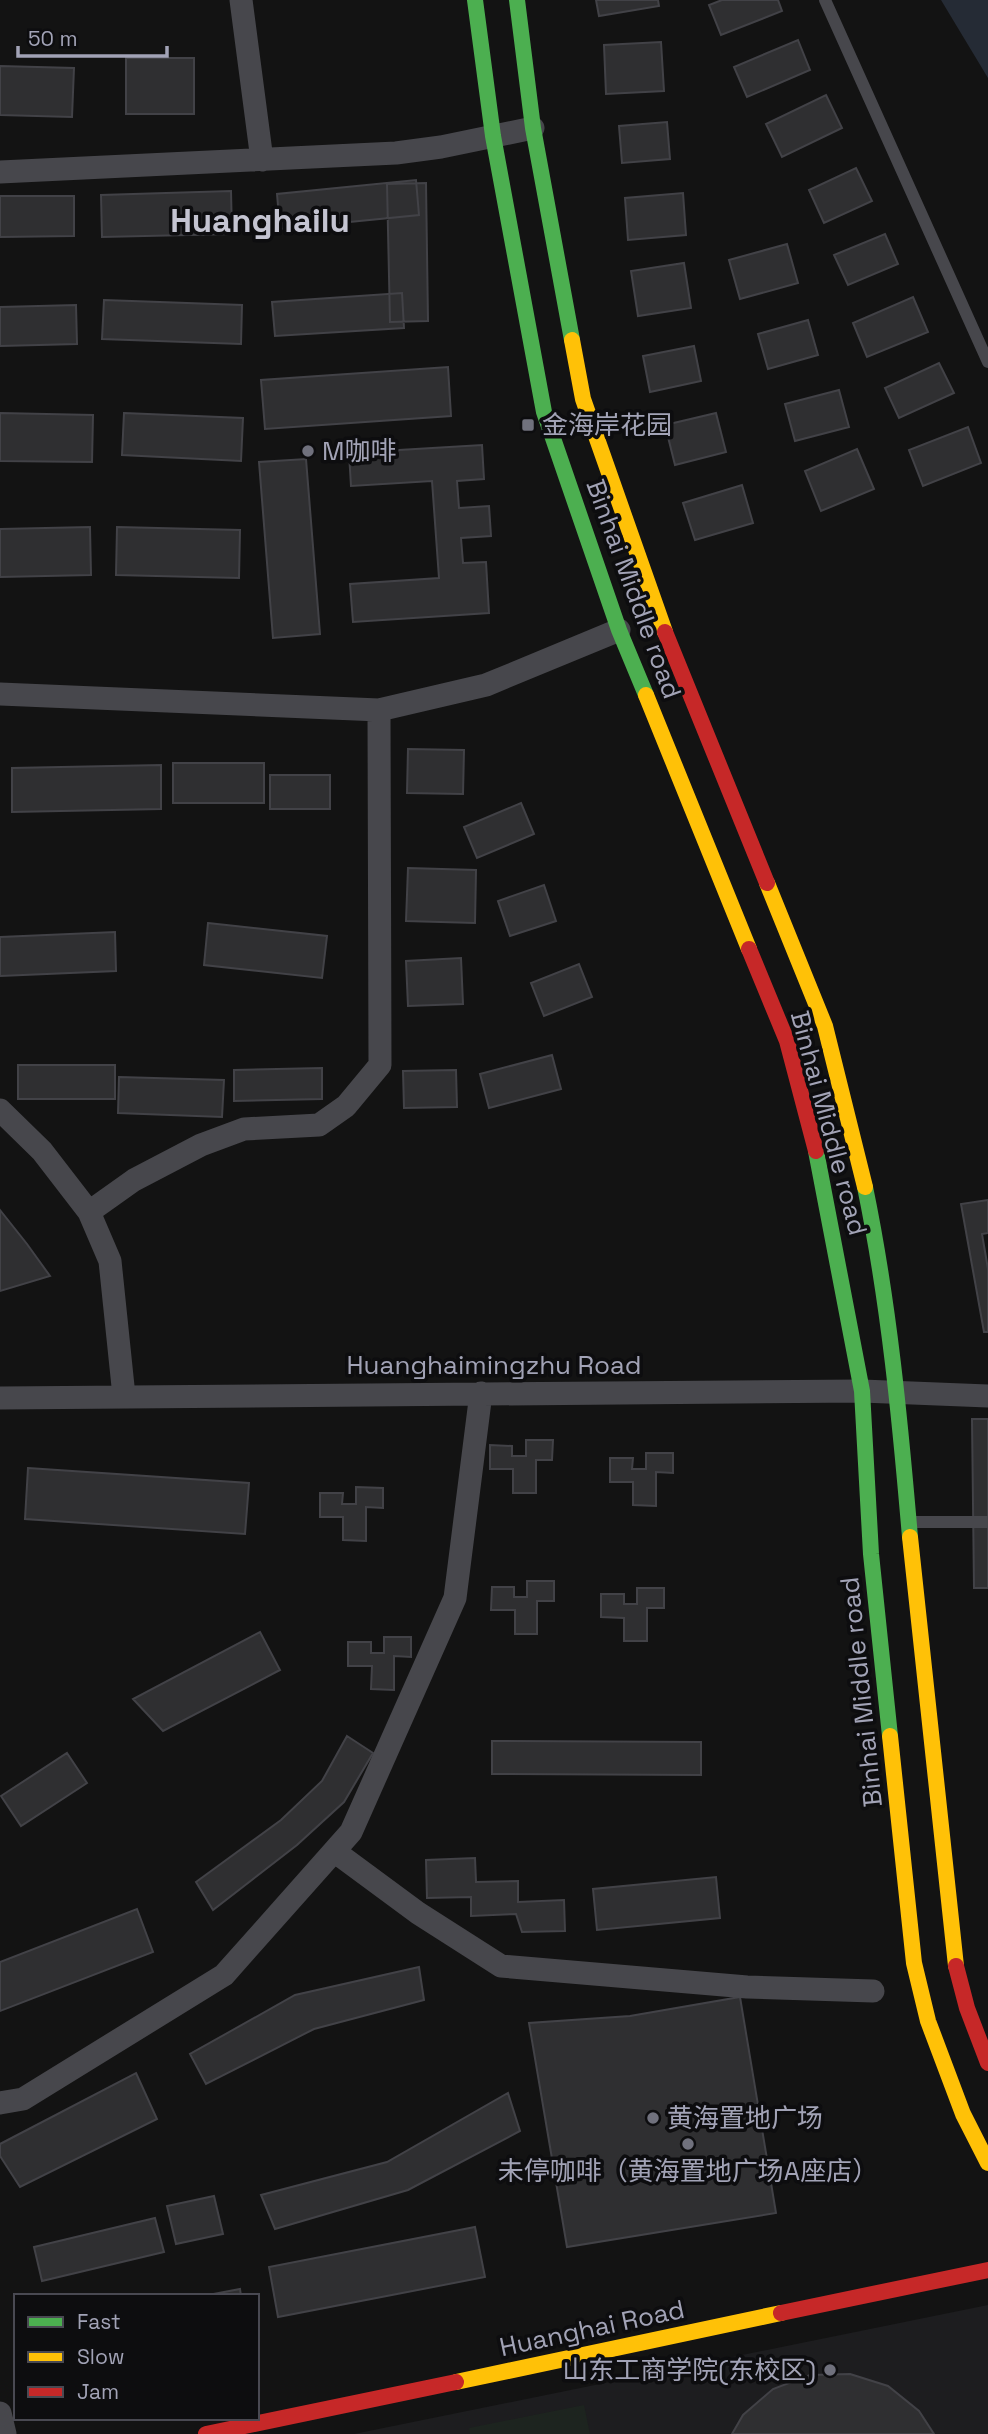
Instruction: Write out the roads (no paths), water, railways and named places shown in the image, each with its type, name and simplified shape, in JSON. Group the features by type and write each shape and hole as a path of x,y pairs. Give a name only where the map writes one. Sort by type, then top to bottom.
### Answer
{"main road":[{"name":"Binhai Middle road","path":"475,0 493,136 544,412 619,630 787,1041 823,1184 862,1391 871,1554 914,1962 928,2021 963,2114 988,2163"},
{"name":"Binhai Middle road","path":"517,0 533,128 583,399 657,612 825,1026 857,1147 879,1253 898,1392 953,1956 967,2008 988,2063"},
{"name":"Huanghai Road","path":"206,2434 988,2270"}],"street":[{"path":"241,0 262,160"},
{"path":"0,172 396,153 441,147 533,128"},
{"path":"0,694 379,710 486,685 619,630"},
{"path":"89,1212 134,1180 201,1145 244,1129 319,1125 346,1107 380,1065 379,710"},
{"path":"0,1110 42,1151 89,1212 110,1261 124,1396"},
{"name":"Huanghaimingzhu Road","path":"0,1398 862,1391 988,1395"},
{"path":"0,2103 23,2099 223,1975 351,1832 455,1598 481,1393"},
{"path":"334,1851 418,1913 501,1966 747,1987 873,1991"},
{"path":"0,2413 5,2434"}],"lane":[{"path":"825,0 988,362"},
{"path":"909,1522 988,1522"}],"place":[{"name":"金海岸花园","path":"528,425"},
{"name":"M咖啡","path":"308,451"},
{"name":"黄海置地广场","path":"653,2118"},
{"name":"未停咖啡（黄海置地广场A座店）","path":"688,2144"},
{"name":"山东工商学院(东校区)","path":"830,2370"}],"district":[{"name":"Huanghailu","path":"260,220"}]}
